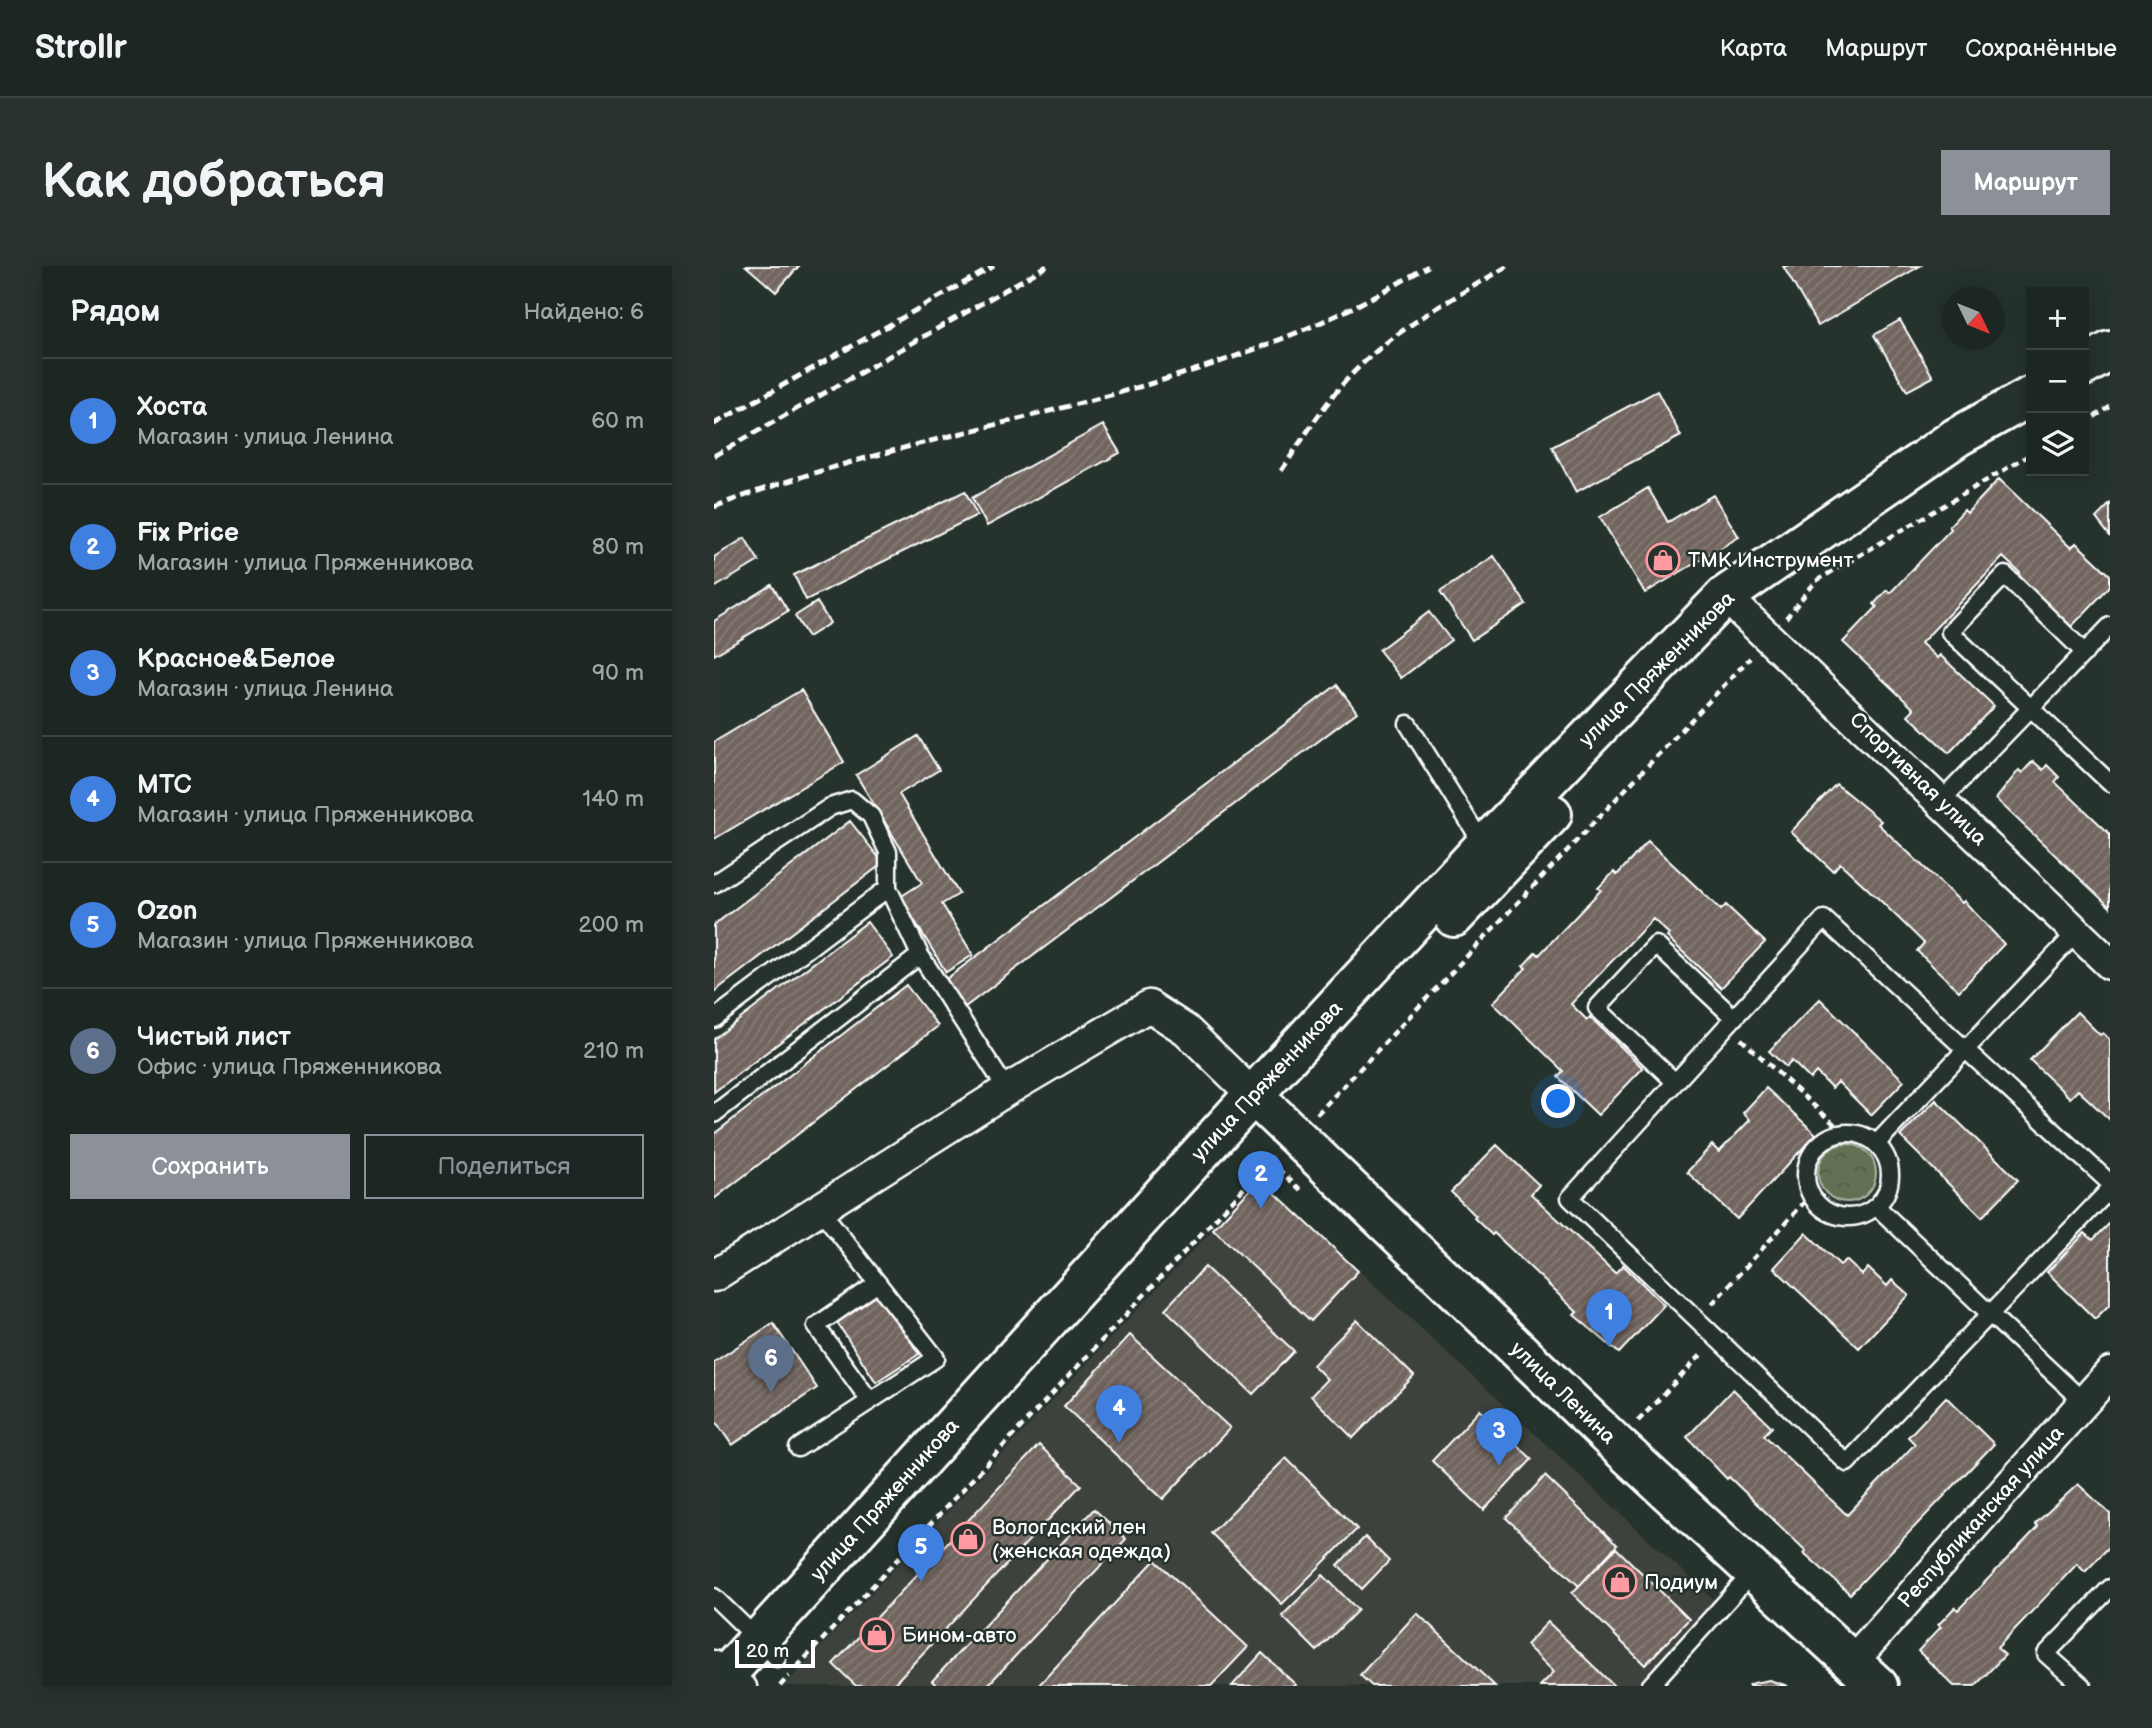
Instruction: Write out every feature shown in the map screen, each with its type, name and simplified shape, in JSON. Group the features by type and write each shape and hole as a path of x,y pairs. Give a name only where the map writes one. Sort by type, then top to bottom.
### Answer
{"main road":[{"path":"2089,363 2110,351"},
{"name":"улица Пряженникова","path":"732,1677 771,1662 1273,1114 1746,615 1850,510 1957,437 2026,399"},
{"name":"улица Пряженникова","path":"1273,1114 1484,846 1746,615"},
{"name":"улица Ленина","path":"1273,1114 1616,1444 1865,1674"}],"street":[{"name":"Спортивная улица","path":"1746,615 2110,964"},
{"path":"714,1276 1007,1090 1149,1006 1186,1030 1273,1114"},
{"name":"Республиканская улица","path":"1865,1674 2083,1401 2110,1373"}],"lane":[{"path":"2085,653 2005,575 1950,632 2110,783"},
{"path":"1941,801 2110,626"},
{"path":"1408,724 1484,846"},
{"path":"714,884 830,807 852,800 871,816 888,852 888,888 920,955 1007,1090"},
{"path":"714,1019 888,888"},
{"path":"2110,1183 1824,919 1570,1198 1847,1463 2110,1189"},
{"path":"1876,1144 2077,933"},
{"path":"1675,1082 1597,1008 1657,945 1730,1022"},
{"path":"714,1114 920,955"},
{"path":"1844,1133 1858,1134 1876,1144 1888,1161 1890,1175 1888,1189 1876,1206 1859,1217 1845,1218 1825,1211 1811,1196 1806,1183 1810,1155 1819,1144 1844,1133"},
{"path":"1876,1206 2083,1401"},
{"path":"798,1448 936,1357 820,1209"},
{"path":"870,1401 816,1326 878,1283"},
{"path":"1650,1686 1752,1572"},
{"path":"2081,1686 2046,1654 2110,1588"},
{"path":"714,1597 771,1662"}],"path":[{"path":"2089,420 2110,407"},
{"path":"771,1662 1269,1161 1273,1114 1746,615 1816,581 2026,457"},
{"path":"1730,1022 1844,1133"},
{"path":"1697,1321 1811,1196"},
{"path":"1616,1444 1716,1339"}],"shaded area":[{"path":"1260,1179 1717,1603 1639,1686 784,1686"}],"green space":[{"path":"1847,1144 1868,1152 1876,1173 1868,1194 1847,1202 1826,1194 1818,1173 1826,1152"}],"building":[{"path":"746,266 799,266 776,292"},
{"path":"1783,266 1920,266 1818,326"},
{"path":"1900,320 1933,377 1907,391 1874,335"},
{"path":"1657,391 1681,436 1576,492 1552,447"},
{"path":"1103,425 1120,453 987,526 972,498"},
{"path":"1999,479 2071,548 2076,543 2110,575 2110,586 2071,627 2003,557 1921,643 1937,658 1940,655 1994,706 1949,753 1908,715 1914,709 1843,642 1877,607 1874,604 1887,590 1890,593 1951,529 1949,526 1964,510 1967,513"},
{"path":"1648,488 1668,522 1713,495 1739,537 1645,593 1600,517"},
{"path":"965,491 977,515 806,600 794,575"},
{"path":"2110,504 2110,536 2096,518"},
{"path":"745,538 759,561 714,588 714,557"},
{"path":"1494,556 1526,604 1472,640 1440,592"},
{"path":"772,585 788,611 714,655 714,621"},
{"path":"817,602 830,623 808,637 795,616"},
{"path":"1429,612 1451,640 1401,678 1379,650"},
{"path":"1337,685 1357,712 965,1007 945,980"},
{"path":"801,690 844,762 714,839 714,742"},
{"path":"918,736 939,770 899,794 959,894 942,904 973,955 946,972 900,897 922,883 856,775"},
{"path":"2033,761 2043,770 2047,765 2059,777 2055,782 2110,834 2110,907 1996,799 2019,770 2022,773"},
{"path":"1836,784 1881,821 1878,824 1962,903 1964,901 2004,944 1959,991 1917,951 1924,943 1883,903 1840,863 1833,871 1791,832"},
{"path":"850,821 883,863 714,992 714,925"},
{"path":"1648,841 1721,910 1726,905 1765,942 1721,988 1667,937 1669,934 1653,919 1612,961 1571,1004 1587,1020 1590,1017 1643,1068 1598,1115 1558,1077 1563,1071 1493,1003 1526,968 1523,966 1536,952 1539,955 1601,890 1598,888 1614,872 1617,875"},
{"path":"867,922 893,957 714,1092 714,1039"},
{"path":"906,985 938,1026 714,1199 714,1134"},
{"path":"1820,999 1904,1081 1871,1115 1838,1082 1832,1088 1816,1072 1810,1079 1792,1061 1786,1067 1769,1051"},
{"path":"2077,1012 2100,1035 2103,1033 2110,1040 2110,1120 2078,1090 2070,1098 2030,1060"},
{"path":"1766,1088 1816,1134 1737,1219 1687,1172 1712,1145 1719,1152 1750,1120 1743,1113"},
{"path":"1936,1100 2018,1180 1982,1217 1900,1136"},
{"path":"1497,1145 1539,1185 1531,1194 1615,1273 1623,1265 1664,1305 1619,1353 1574,1315 1577,1312 1494,1233 1492,1235 1474,1218 1476,1216 1451,1192"},
{"path":"1260,1179 1358,1271 1311,1321 1213,1229"},
{"path":"2110,1223 2110,1304 2095,1319 2047,1272 2085,1233 2093,1240"},
{"path":"1806,1233 1840,1265 1846,1260 1862,1275 1868,1268 1887,1286 1892,1280 1909,1295 1859,1348 1774,1268"},
{"path":"1205,1267 1294,1351 1253,1394 1165,1309"},
{"path":"878,1292 919,1354 876,1382 836,1321"},
{"path":"1357,1320 1414,1376 1353,1438 1311,1396 1327,1379 1313,1365"},
{"path":"773,1323 817,1388 732,1445 714,1419 714,1362"},
{"path":"1130,1335 1230,1428 1163,1499 1064,1406"},
{"path":"1733,1389 1772,1427 1764,1435 1847,1515 1915,1444 1908,1437 1946,1397 1994,1444 1850,1594 1804,1553 1806,1551 1729,1477 1727,1479 1687,1437"},
{"path":"1480,1410 1532,1459 1484,1510 1432,1461"},
{"path":"1039,1445 1081,1485 892,1686 856,1686 833,1664"},
{"path":"1286,1458 1357,1529 1282,1604 1211,1533"},
{"path":"1545,1476 1617,1545 1579,1586 1506,1518"},
{"path":"2078,1484 2110,1514 2110,1546 2085,1572 2077,1564 1997,1648 2005,1655 1975,1686 1954,1686 1918,1651 1941,1627 1938,1625 1955,1607 1958,1610 2038,1527 2035,1524"},
{"path":"1094,1509 1126,1539 987,1686 937,1686 932,1681"},
{"path":"1365,1537 1389,1561 1362,1589 1338,1565"},
{"path":"1616,1548 1689,1619 1645,1665 1572,1593"},
{"path":"1155,1560 1248,1647 1211,1686 1038,1686"},
{"path":"1323,1575 1358,1610 1317,1651 1282,1616"},
{"path":"1417,1613 1495,1686 1372,1686 1360,1675"},
{"path":"1548,1622 1614,1686 1540,1686 1554,1672 1526,1645"},
{"path":"1262,1653 1296,1685 1232,1686"},
{"path":"1769,1680 1788,1686 1748,1686 1754,1683"}],"railway":[{"path":"714,424 994,266"},
{"path":"714,456 1047,266"},
{"path":"714,507 857,461 1076,404 1220,362 1326,320 1428,266"},
{"path":"1281,471 1336,392 1358,368 1392,338 1430,312 1508,266"}],"place":[{"name":"ТМК Инструмент","path":"1663,560"},
{"name":"Fix Price","path":"1261,1209"},
{"name":"Хоста","path":"1609,1347"},
{"name":"Чистый лист","path":"771,1393"},
{"name":"МТС","path":"1119,1443"},
{"name":"Красное&Белое","path":"1499,1466"},
{"name":"Вологдский лен (женская одежда)","path":"968,1539"},
{"name":"Ozon","path":"921,1582"},
{"name":"Подиум","path":"1620,1582"},
{"name":"Бином-авто","path":"877,1635"}]}
